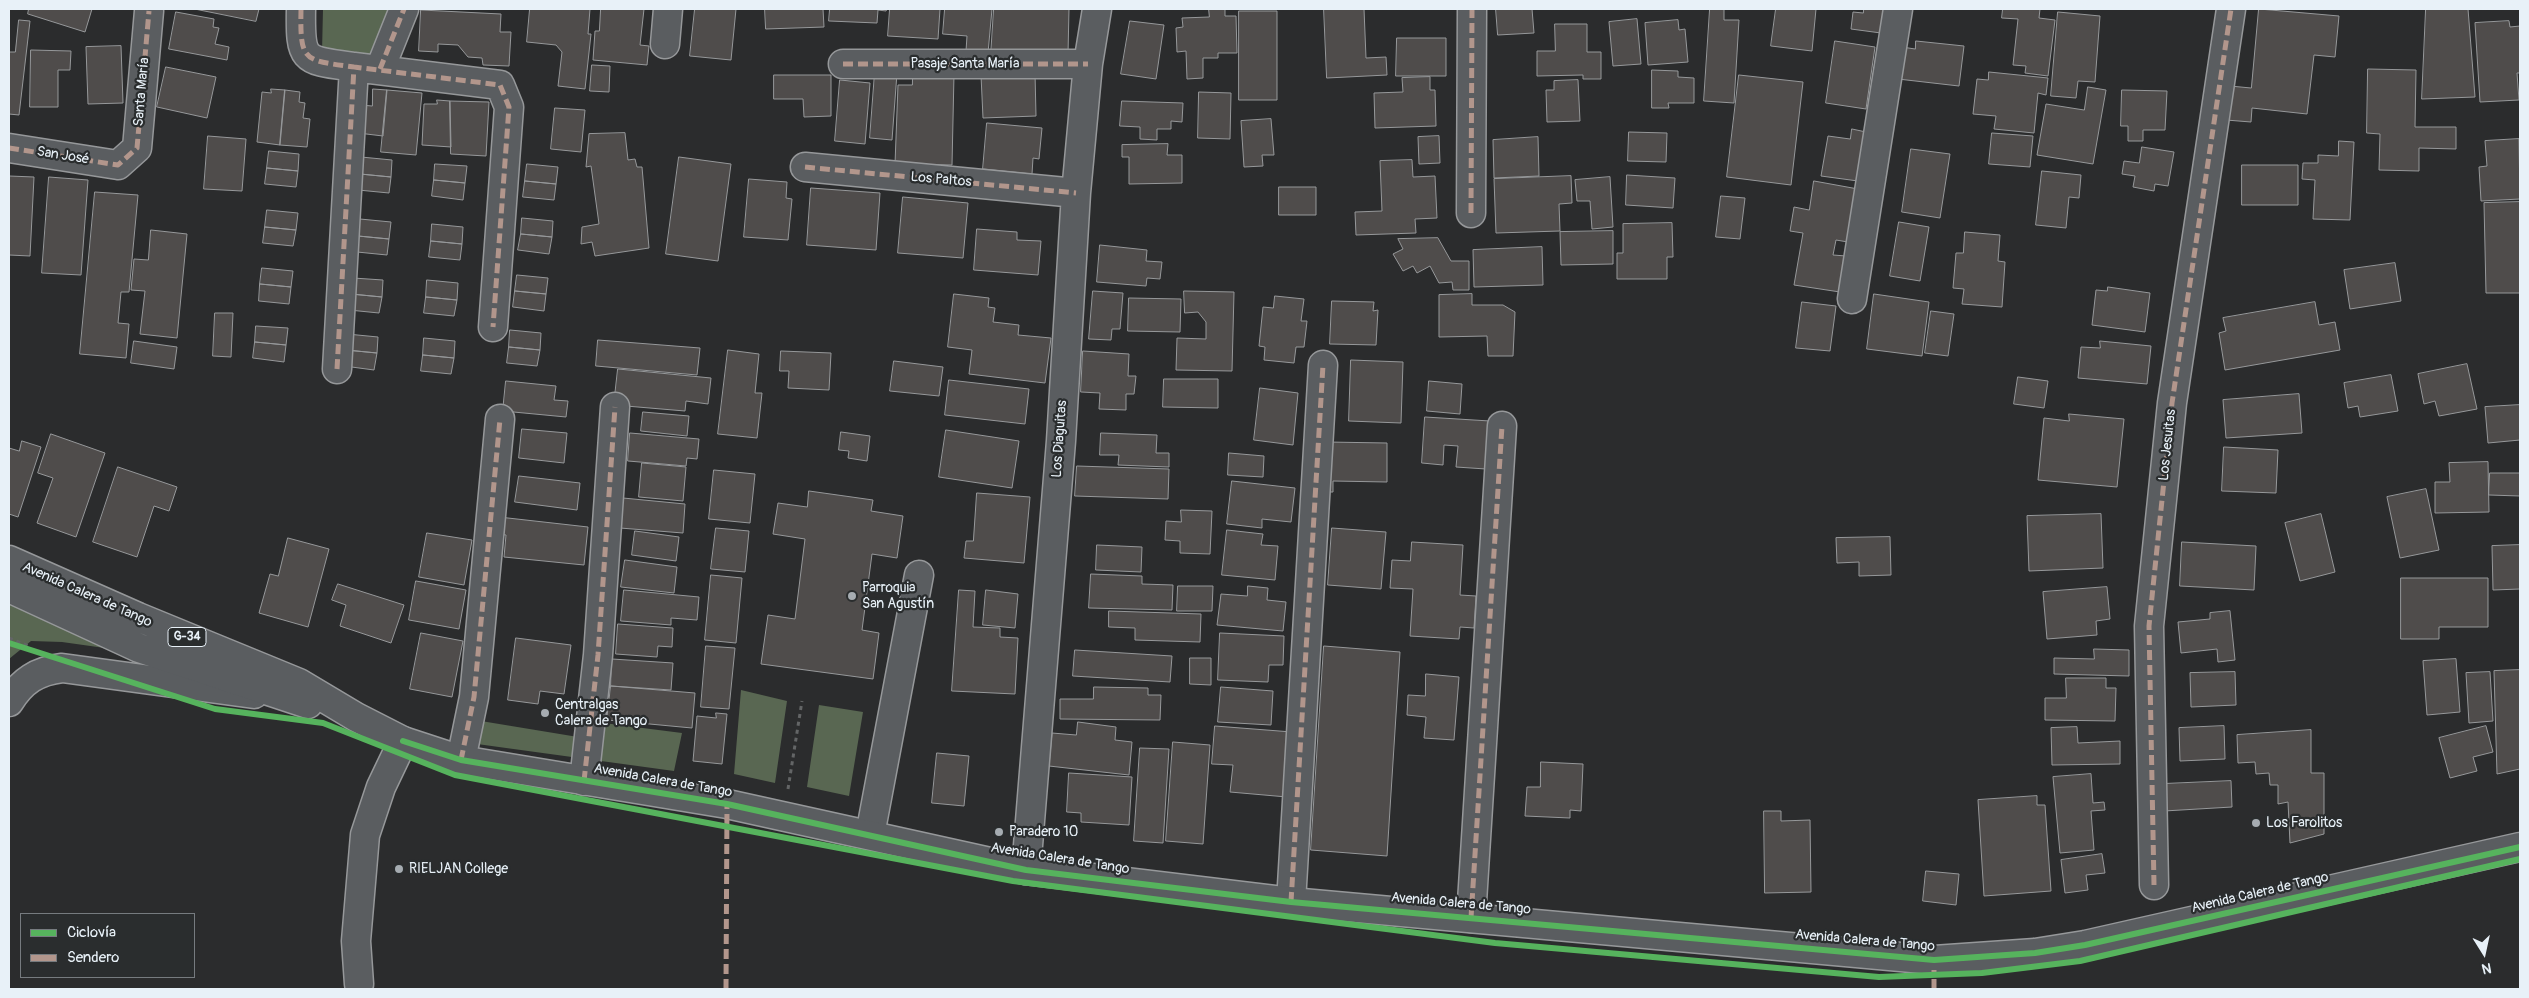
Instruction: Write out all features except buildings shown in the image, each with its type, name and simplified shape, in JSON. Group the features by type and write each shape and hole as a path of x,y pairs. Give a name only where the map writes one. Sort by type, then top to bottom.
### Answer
{"street":[{"path":"301,9 300,43 306,54 315,61 500,85 509,107 493,326"},
{"path":"337,369 367,68 404,9"},
{"path":"665,44 668,9"},
{"name":"Los Diaguitas","path":"1026,870 1061,441 1076,193 1088,64 1097,9"},
{"path":"1471,213 1472,9"},
{"path":"1852,299 1898,9"},
{"name":"Los Jesuitas","path":"2154,885 2150,626 2172,403 2231,9"},
{"name":"Santa María","path":"118,164 137,148 149,11"},
{"name":"Pasaje Santa María","path":"843,64 1088,64"},
{"name":"San José","path":"9,148 118,164"},
{"name":"Los Paltos","path":"805,167 1076,193"},
{"path":"1291,902 1323,365"},
{"path":"584,781 601,616 615,407"},
{"path":"461,760 474,697 500,419"},
{"path":"1471,918 1502,426"},
{"name":"Avenida Calera de Tango","path":"10,569 138,617 298,683 402,741 461,760 727,804 1026,870 1291,902 1934,960 1985,958 2035,953 2120,938 2520,847"},
{"name":"Avenida Calera de Tango","path":"10,569 139,648 286,698 356,717"},
{"path":"870,835 918,575"},
{"path":"9,702 17,689 33,675 47,669 62,668 286,698"},
{"path":"358,984 356,941 365,835 381,787 402,741"}],"path":[{"path":"9,643 36,653"},
{"path":"788,790 802,701"}],"green space":[{"path":"323,9 390,9 373,55 322,52"},
{"path":"9,604 133,652 62,642 31,641 9,659"},
{"path":"741,690 787,701 775,783 734,774"},
{"path":"819,705 863,712 849,796 807,787"},
{"path":"580,720 682,733 674,771 477,744 481,721 578,737"}],"marked path":[{"path":"301,9 302,39 304,49 308,55 315,60 354,67"},
{"path":"380,69 404,9"},
{"path":"1471,213 1472,9"},
{"path":"2154,885 2149,626 2172,403 2231,9"},
{"path":"9,148 118,165 137,148 149,11"},
{"path":"843,64 1088,64"},
{"path":"337,369 354,67 500,85 509,107 493,327"},
{"path":"805,167 1076,193"},
{"path":"1291,902 1323,365"},
{"path":"584,781 598,655 615,407"},
{"path":"461,760 474,697 500,419"},
{"path":"1471,918 1502,426"},
{"path":"726,989 727,804"},
{"path":"1934,970 1934,989"}],"cycle path":[{"path":"9,643 215,709 323,723 455,775 1013,881 1495,943 1879,977 1982,973 2080,961 2520,859"},
{"path":"403,741 461,760 727,804 1026,870 1291,902 1934,960 2035,953 2085,945 2520,847"}],"place":[{"name":"Parroquia San Agustín","path":"852,596"},
{"name":"Centralgas Calera de Tango","path":"545,713"},
{"name":"Los Farolitos","path":"2256,823"},
{"name":"Paradero 10","path":"999,832"},
{"name":"RIELJAN College","path":"399,869"}]}
